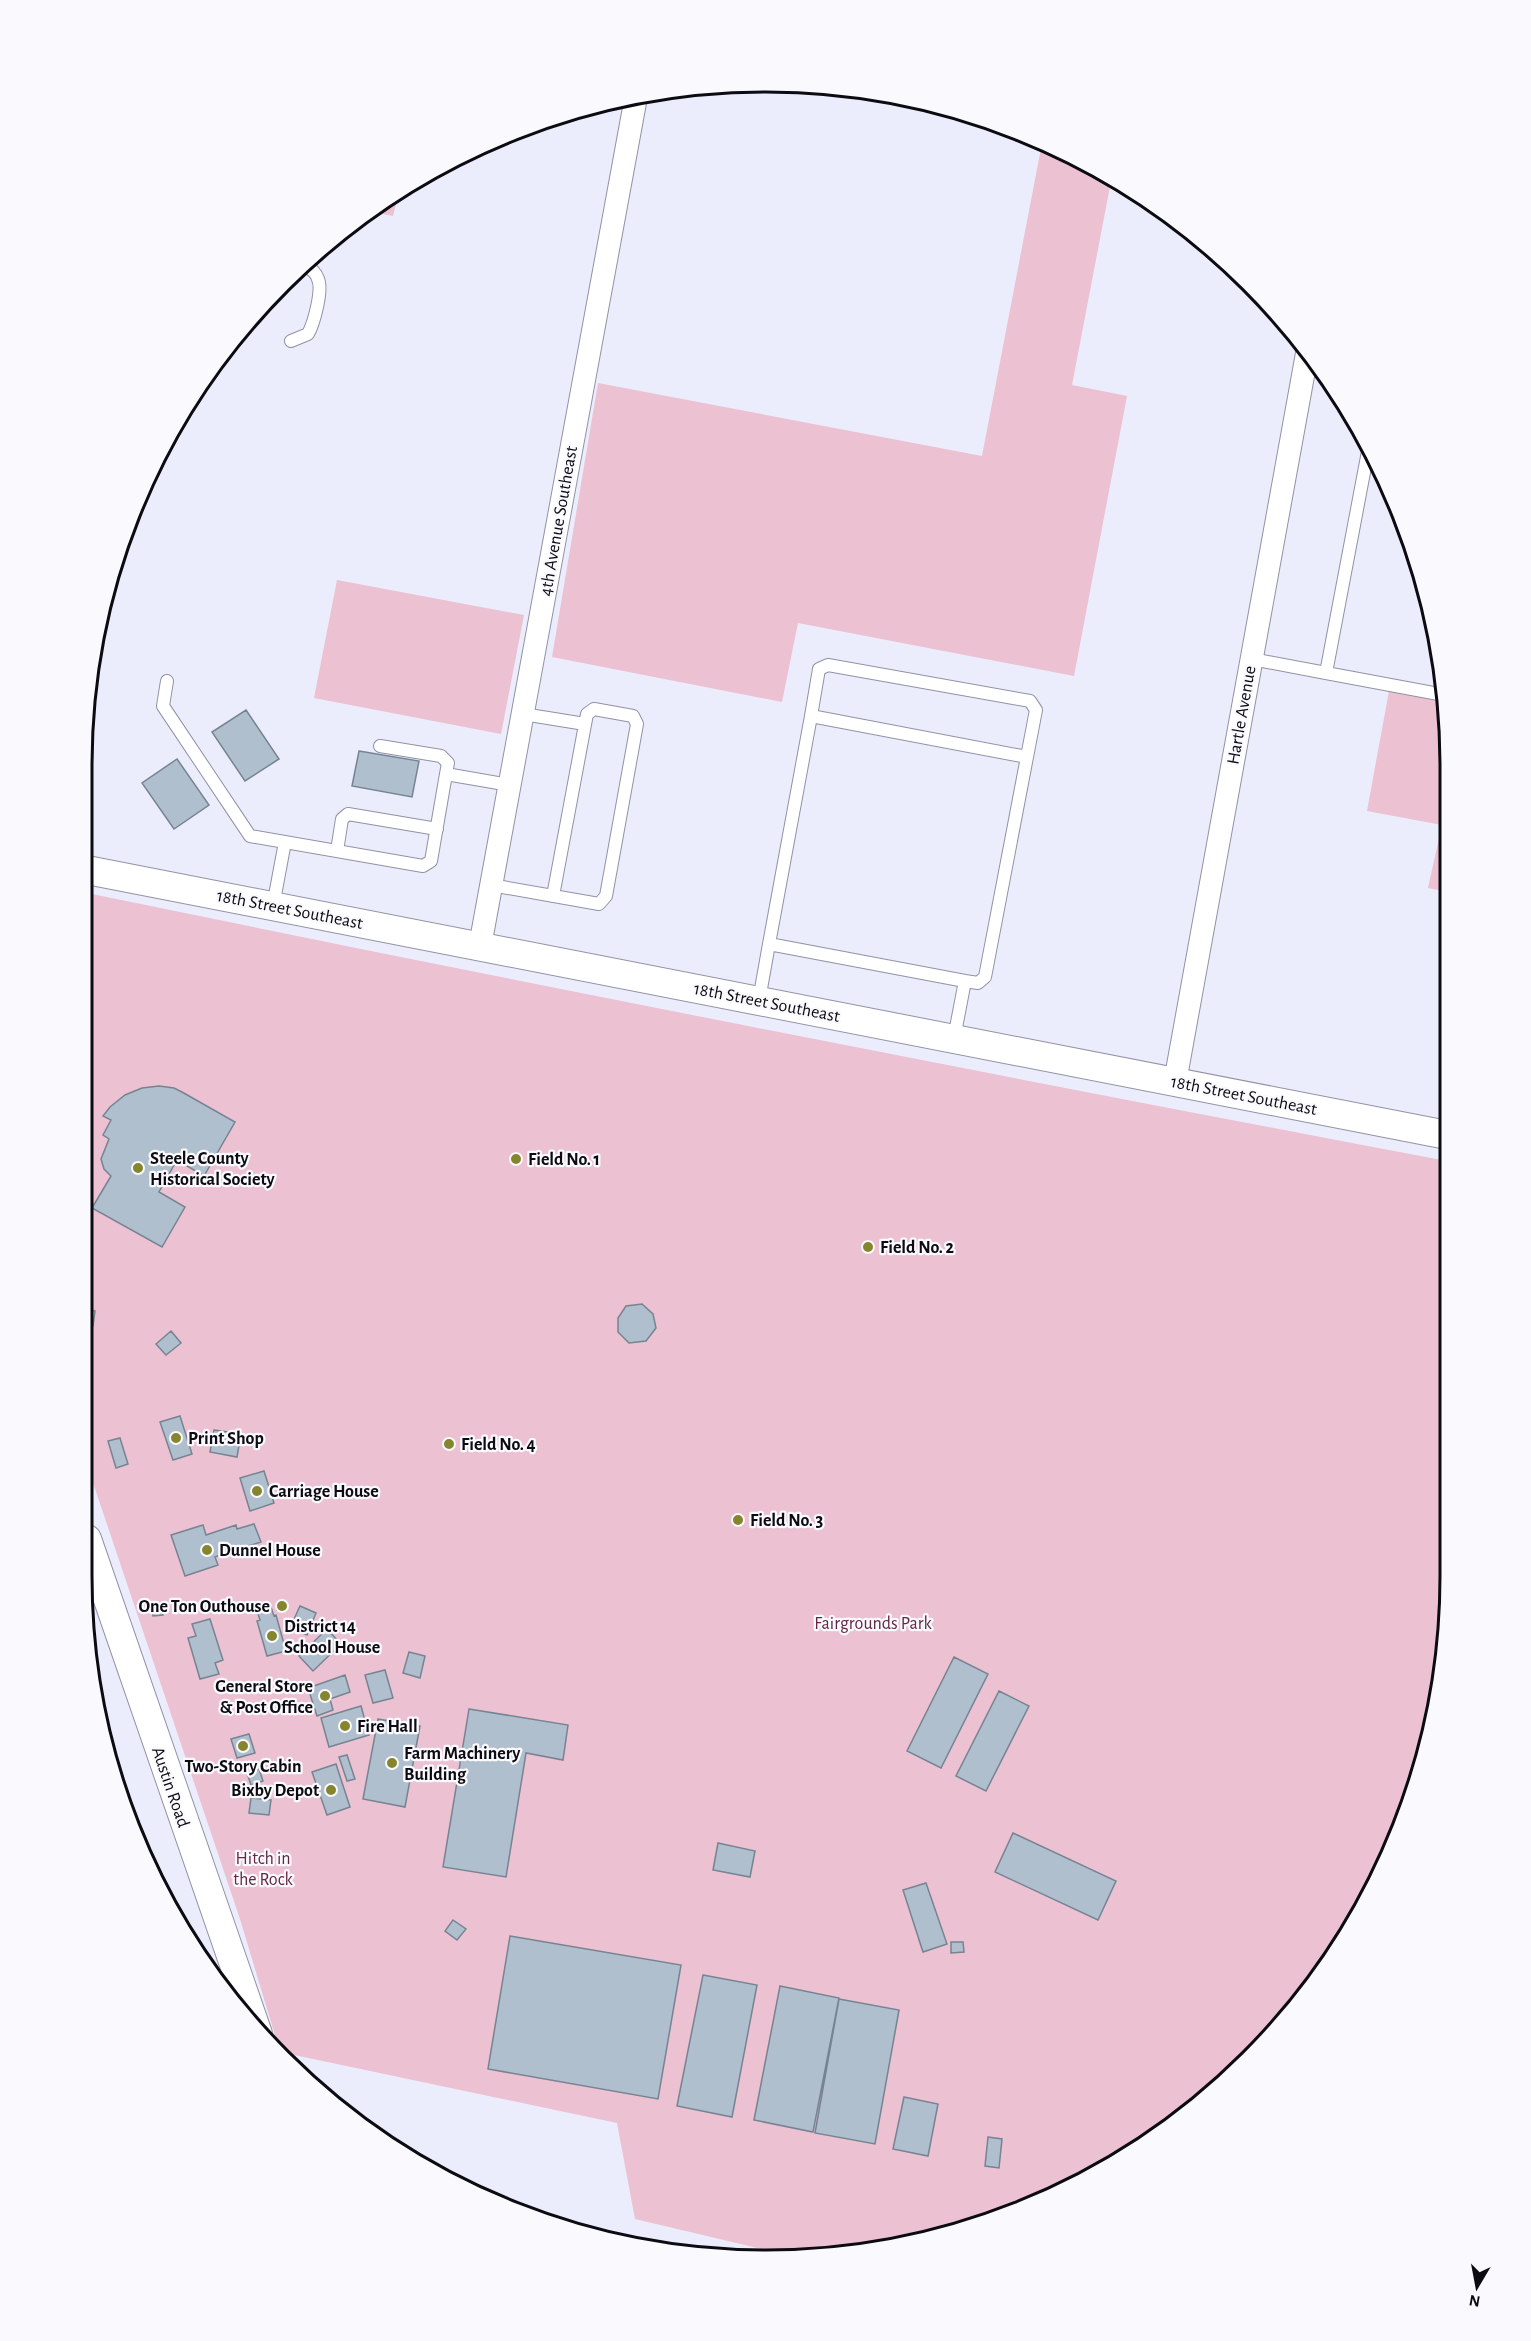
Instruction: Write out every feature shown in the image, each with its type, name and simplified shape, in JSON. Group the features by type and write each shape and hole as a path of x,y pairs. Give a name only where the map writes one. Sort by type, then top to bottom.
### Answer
{"street":[{"name":"4th Avenue Southeast","path":"480,946 635,104"},
{"name":"Hartle Avenue","path":"1175,1082 1305,362"},
{"name":"18th Street Southeast","path":"92,871 1440,1134"},
{"name":"Austin Road","path":"92,1554 248,2007"}],"lane":[{"path":"291,341 308,334 314,317 320,285 318,277 310,269"},
{"path":"1326,673 1366,460"},
{"path":"1252,659 1435,693"},
{"path":"759,1000 769,944 811,716 819,669 828,665 1030,701 1036,710 985,977 978,983 769,944"},
{"path":"167,681 163,706 250,836 423,866 431,861 448,763 441,756 380,746"},
{"path":"491,885 553,896 599,904 606,896 637,724 633,716 594,709 587,714 553,896"},
{"path":"523,714 585,724"},
{"path":"811,716 1027,757"},
{"path":"446,774 510,785"},
{"path":"337,851 342,819 348,814 437,829"},
{"path":"273,906 285,842"},
{"path":"954,1038 965,981"}],"green space":[{"path":"1041,151 1110,187 1072,385 1127,396 1074,676 798,623 782,702 552,657 598,383 982,456"},
{"path":"397,202 393,216 380,213"},
{"path":"337,580 524,615 501,734 314,698"},
{"path":"1389,691 1436,697 1440,766 1440,825 1367,811"},
{"path":"1440,834 1440,890 1428,888"},
{"name":"Fairgrounds Park","path":"92,894 766,1030 1440,1160 1440,1576 1434,1663 1417,1750 1404,1792 1370,1874 1326,1950 1272,2020 1242,2052 1176,2110 1140,2136 1064,2180 1023,2198 940,2227 897,2237 853,2244 766,2250 635,2219 617,2123 292,2054 276,2038 240,1919 92,1480"}],"building":[{"path":"246,710 279,759 245,781 212,732"},
{"path":"359,751 419,761 412,797 352,786"},
{"path":"177,759 209,805 174,829 142,783"},
{"name":"Steele County Historical Society","path":"159,1086 174,1088 235,1122 204,1176 177,1160 159,1192 185,1207 162,1247 92,1208 111,1176 104,1169 101,1159 109,1139 103,1135 111,1120 103,1116 125,1095 142,1088"},
{"path":"642,1304 653,1314 656,1328 646,1341 629,1343 618,1332 618,1318 626,1306"},
{"path":"92,1311 95,1311 92,1326"},
{"path":"171,1331 181,1343 166,1355 156,1344"},
{"name":"Print Shop","path":"180,1416 192,1454 173,1460 160,1422"},
{"path":"214,1430 241,1434 237,1457 210,1452"},
{"path":"120,1438 128,1464 116,1468 108,1441"},
{"name":"Carriage House","path":"264,1471 274,1503 250,1511 240,1478"},
{"name":"Dunnel House","path":"254,1524 261,1542 215,1557 218,1565 185,1576 171,1535 203,1525 206,1535 236,1525 237,1529"},
{"name":"One Ton Outhouse","path":"278,1602 286,1603 286,1610 277,1610"},
{"path":"160,1603 163,1615 153,1616 150,1605"},
{"path":"300,1606 316,1613 307,1635 290,1628"},
{"name":"District 14 School House","path":"271,1607 274,1616 276,1615 286,1651 267,1656 257,1621 260,1620 257,1611"},
{"path":"210,1619 223,1660 215,1663 219,1674 200,1679 188,1638 196,1636 192,1624"},
{"path":"327,1629 341,1644 313,1671 299,1656"},
{"path":"409,1652 425,1656 420,1678 403,1673"},
{"path":"954,1657 988,1674 941,1768 907,1751"},
{"path":"385,1670 393,1698 373,1703 365,1675"},
{"name":"General Store & Post Office","path":"345,1675 350,1692 330,1699 333,1710 317,1716 308,1688"},
{"path":"999,1691 1029,1706 986,1791 956,1776"},
{"name":"Fire Hall","path":"361,1706 369,1735 329,1747 321,1718"},
{"path":"469,1709 568,1725 563,1760 526,1753 506,1877 443,1867"},
{"name":"Farm Machinery Building","path":"378,1719 420,1726 405,1807 363,1799"},
{"name":"Two-Story Cabin","path":"249,1734 255,1753 237,1758 231,1739"},
{"path":"347,1755 355,1779 347,1781 339,1757"},
{"name":"Bixby Depot","path":"336,1764 350,1807 327,1815 312,1772"},
{"path":"259,1769 263,1781 251,1785 247,1773"},
{"path":"251,1798 271,1800 269,1815 249,1813"},
{"path":"1013,1833 1116,1881 1098,1920 995,1872"},
{"path":"718,1843 755,1851 750,1877 713,1870"},
{"path":"926,1883 947,1944 923,1952 903,1890"},
{"path":"453,1920 466,1929 457,1940 445,1931"},
{"path":"510,1936 681,1965 658,2099 488,2069"},
{"path":"951,1942 963,1942 964,1952 951,1953"},
{"path":"703,1975 757,1985 732,2117 677,2106"},
{"path":"780,1986 839,1998 813,2132 754,2120"},
{"path":"839,1999 899,2010 875,2144 815,2133"},
{"path":"904,2097 938,2104 928,2156 893,2149"},
{"path":"988,2137 1002,2139 999,2168 985,2166"}],"place":[{"name":"Field No. 1","path":"516,1159"},
{"name":"Steele County Historical Society","path":"138,1168"},
{"name":"Field No. 2","path":"868,1247"},
{"name":"Print Shop","path":"176,1438"},
{"name":"Field No. 4","path":"449,1444"},
{"name":"Carriage House","path":"257,1491"},
{"name":"Field No. 3","path":"738,1520"},
{"name":"Dunnel House","path":"207,1550"},
{"name":"One Ton Outhouse","path":"282,1606"},
{"name":"District 14 School House","path":"272,1636"},
{"name":"General Store & Post Office","path":"325,1696"},
{"name":"Fire Hall","path":"345,1726"},
{"name":"Two-Story Cabin","path":"243,1746"},
{"name":"Farm Machinery Building","path":"392,1763"},
{"name":"Bixby Depot","path":"331,1790"}],"park label":[{"name":"Hitch in the Rock","path":"263,1868"}]}
